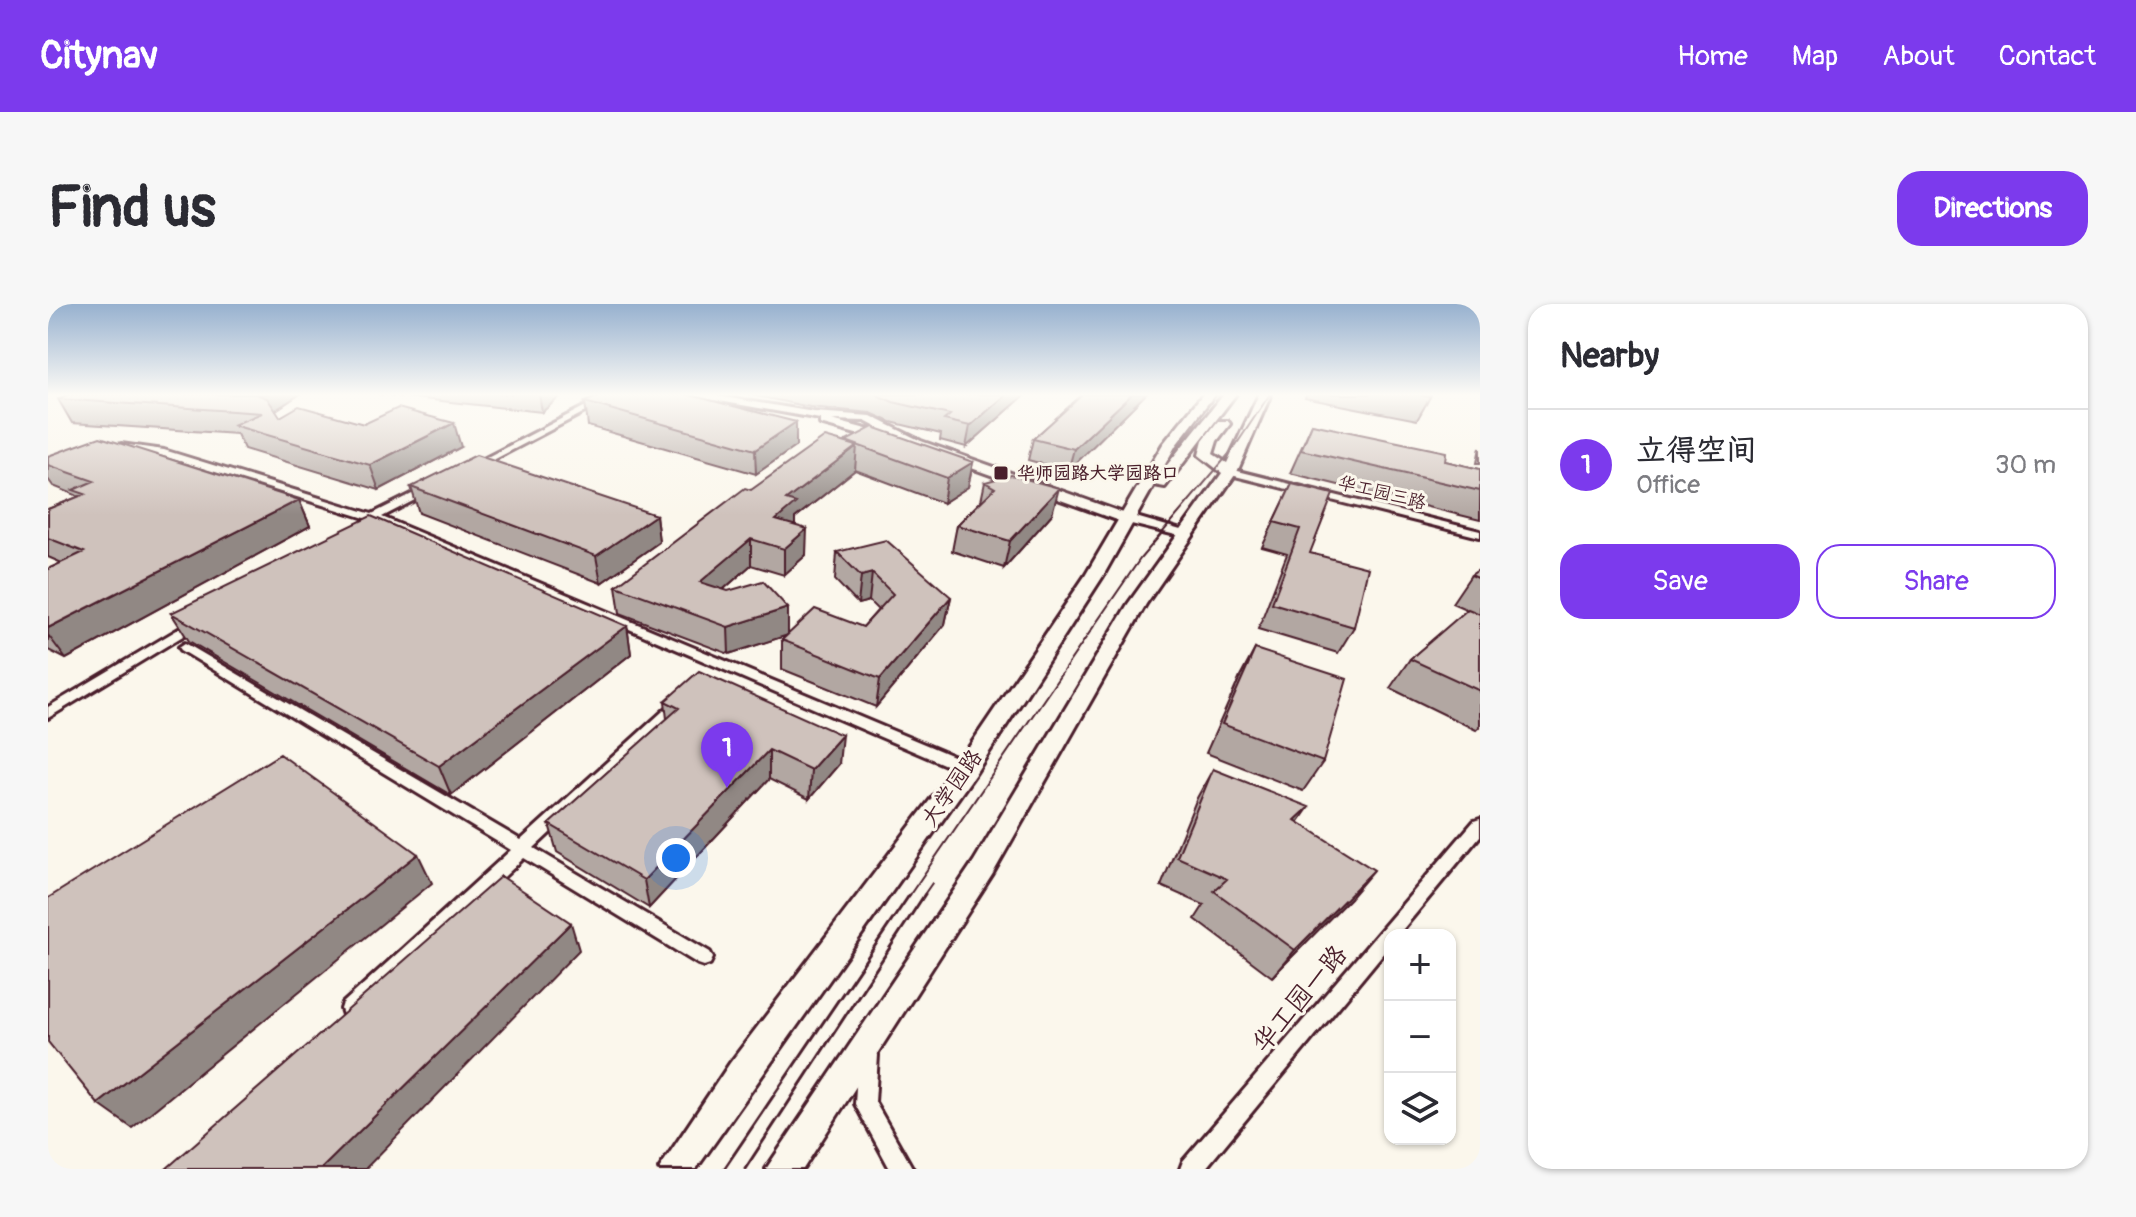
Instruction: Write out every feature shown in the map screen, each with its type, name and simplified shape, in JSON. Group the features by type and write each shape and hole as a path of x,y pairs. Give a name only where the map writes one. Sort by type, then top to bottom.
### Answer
{"main road":[{"path":"870,434 917,444 1124,518 1184,533"},
{"name":"大学园路","path":"676,1169 741,1074 967,768 1094,576 1124,518 1178,434"},
{"path":"1124,518 1208,434"},
{"path":"1208,434 1206,455 1230,472"},
{"path":"783,1169 983,868 1137,604 1184,533 1230,472 1247,434"}],"street":[{"path":"463,472 536,434"},
{"path":"107,447 161,452 373,518 717,669 967,768"},
{"name":"华工园三路","path":"1230,472 1480,534"},
{"path":"352,529 436,486"},
{"path":"48,713 207,617"},
{"path":"185,647 704,958"},
{"path":"338,1020 689,695"},
{"name":"华工园一路","path":"1191,1169 1480,825"},
{"path":"874,1034 865,1069 865,1104 902,1169"}],"building":[{"path":"265,434 431,434 370,465"},
{"path":"700,434 778,434 755,450"},
{"path":"859,434 894,434 973,462 947,478 846,441"},
{"path":"1038,434 1089,434 1074,449 1033,439"},
{"path":"1308,434 1362,434 1446,452 1445,461 1480,469 1480,491 1301,450"},
{"path":"100,437 299,500 48,628 48,569 84,552 48,538 48,509 85,494 73,490 94,481 48,465 48,456"},
{"path":"825,437 857,446 786,500 796,503 776,520 807,529 784,549 751,539 700,582 728,591 763,581 788,608 728,627 616,586 745,488 751,490"},
{"path":"476,455 656,515 596,556 411,487"},
{"path":"1011,475 1059,488 1010,541 957,525 995,488 985,482"},
{"path":"1292,484 1333,494 1310,553 1368,568 1354,627 1272,603 1300,529 1274,522"},
{"path":"371,516 627,626 439,766 171,613"},
{"path":"886,540 951,597 880,679 782,640 815,609 863,627 893,594 872,573 861,576 837,552"},
{"path":"1480,569 1480,579 1471,575"},
{"path":"1468,609 1480,614 1480,691 1410,659"},
{"path":"1255,649 1347,679 1323,762 1222,724"},
{"path":"699,671 842,735 811,770 769,750 644,880 549,824 679,708 665,701"},
{"path":"280,754 418,854 98,1104 48,1042 48,898"},
{"path":"1213,769 1309,807 1295,820 1374,870 1295,950 1214,891 1227,879 1177,857"},
{"path":"501,876 571,923 321,1169 166,1169"}],"tram line":[{"path":"909,896 1140,559 1243,434"},
{"path":"923,896 932,883"},
{"path":"724,1169 910,894"},
{"path":"745,1169 925,894"}],"place":[{"name":"华师园路大学园路口","path":"1001,473"},
{"name":"立得空间","path":"727,788"}]}
